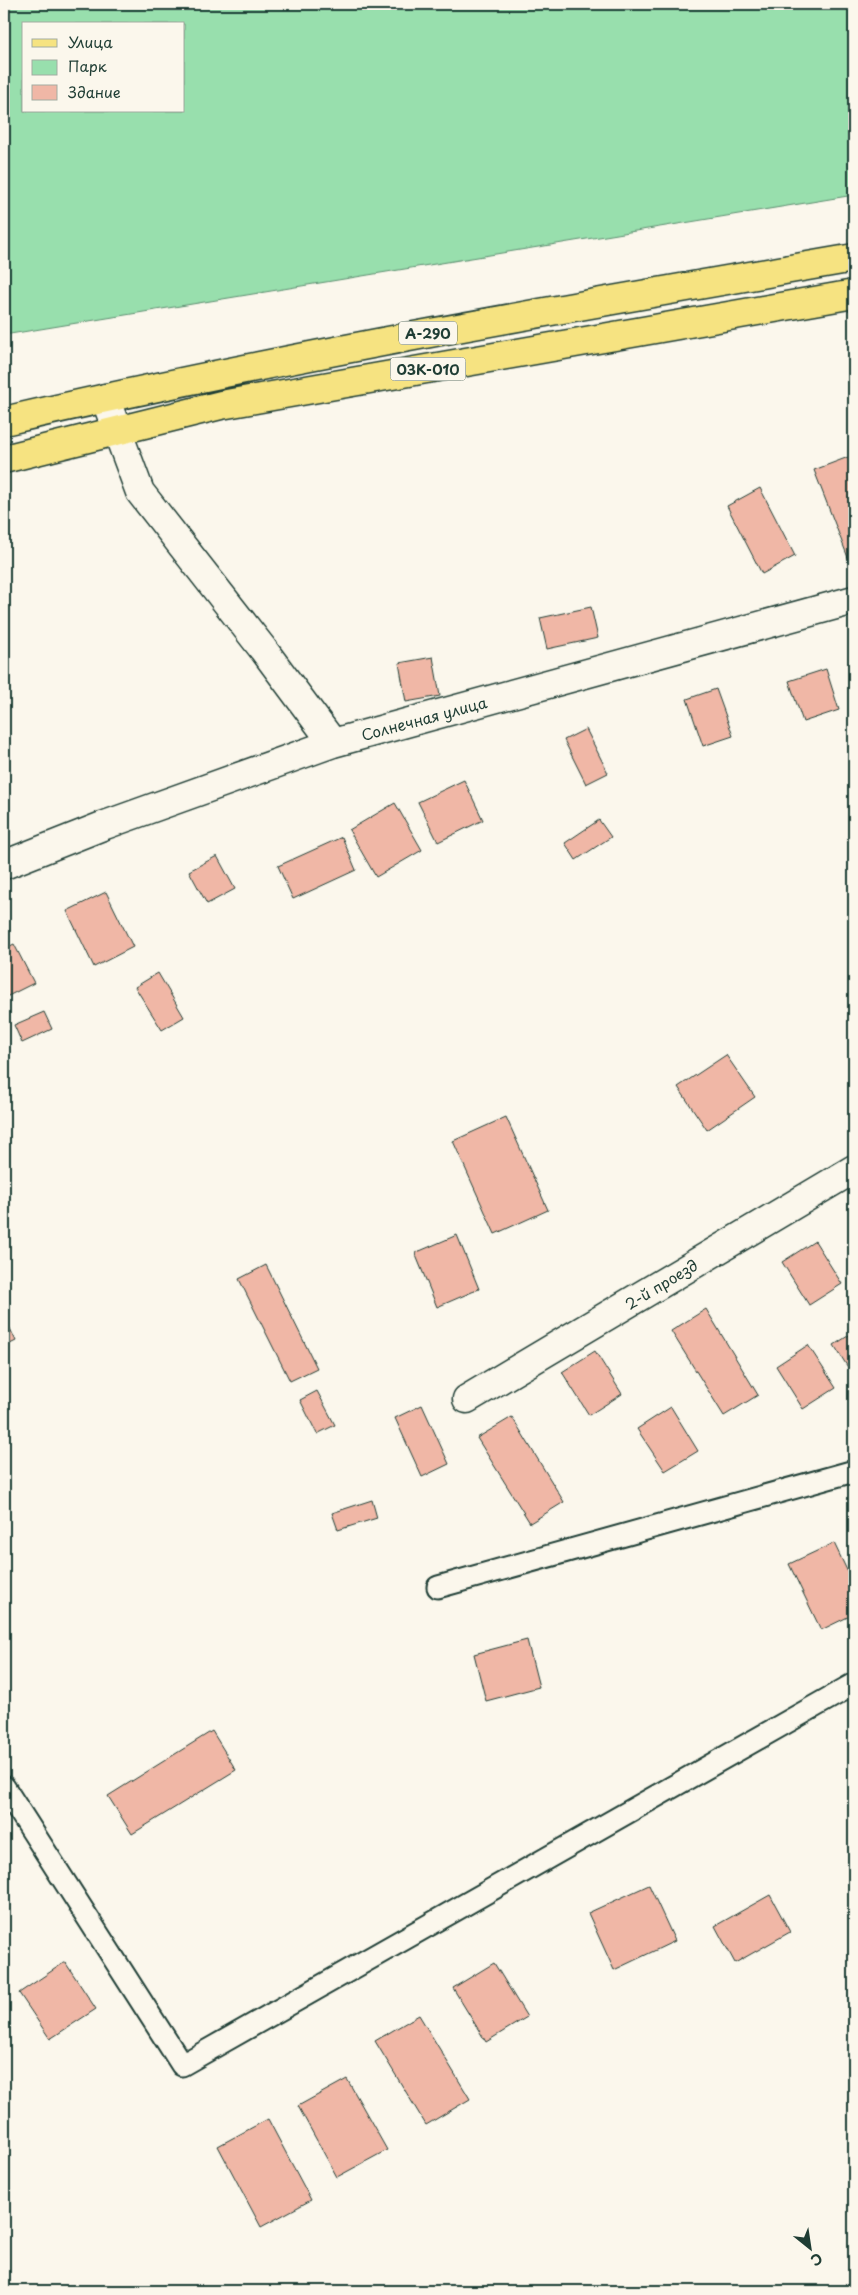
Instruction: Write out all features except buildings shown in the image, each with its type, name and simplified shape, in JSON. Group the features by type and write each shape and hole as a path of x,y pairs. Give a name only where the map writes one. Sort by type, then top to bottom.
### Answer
{"main road":[{"name":"А-290","path":"4,421 105,398 440,330 854,258"},
{"name":"03К-010","path":"4,458 221,406 854,294"}],"street":[{"path":"105,398 140,492 263,649 333,743"},
{"name":"Солнечная улица","path":"4,865 105,825 333,743 854,600"},
{"name":"2-й проезд","path":"467,1399 854,1169"}],"lane":[{"path":"438,1587 854,1471"},
{"path":"4,1787 182,2065 854,1684"}],"green space":[{"path":"4,4 854,4 854,195 4,335"}]}
